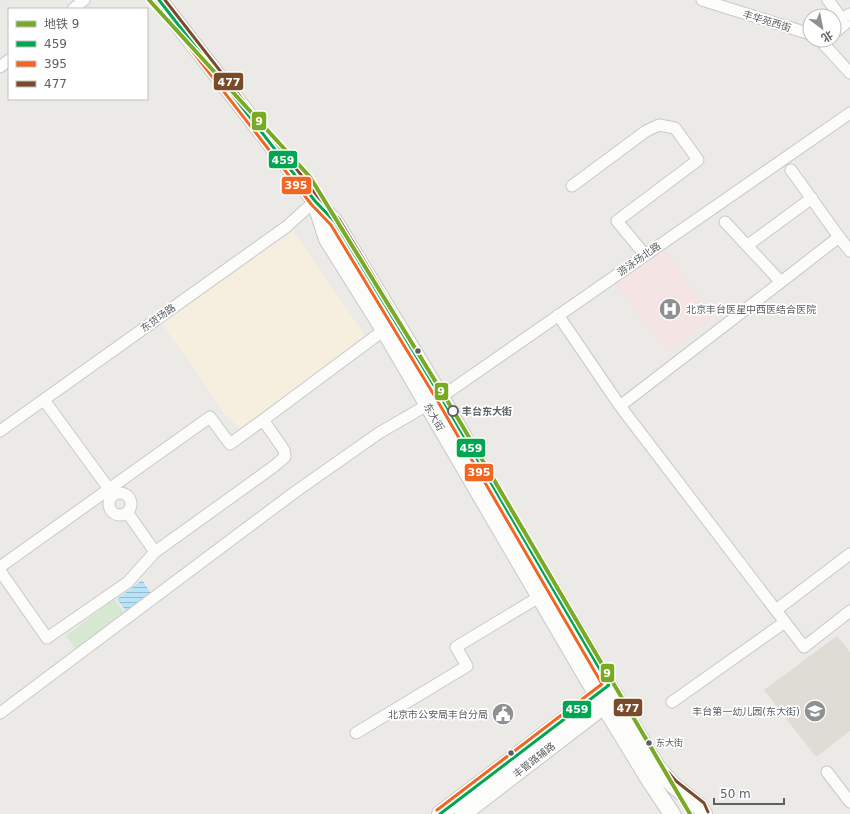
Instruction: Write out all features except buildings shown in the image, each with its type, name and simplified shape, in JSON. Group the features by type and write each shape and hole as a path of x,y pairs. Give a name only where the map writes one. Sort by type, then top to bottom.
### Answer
{"main road":[{"name":"东大街","path":"159,0 315,201 335,222 441,397 650,781 672,814"},
{"name":"东大街","path":"315,201 327,238 384,330 539,597 604,695 657,767 673,785 700,808"},
{"path":"440,814 604,695"},
{"name":"丰管路辅路","path":"463,814 604,695"},
{"path":"677,814 681,807 688,803 700,808"}],"street":[{"path":"74,8 84,0"},
{"name":"丰华苑西街","path":"702,0 802,31"},
{"path":"828,0 847,22"},
{"path":"828,48 850,73"},
{"path":"0,68 8,61"},
{"name":"游泳场北路","path":"0,713 296,492 379,433 428,406 850,113"},
{"path":"572,186 646,131 659,125 675,128 698,160 617,221 645,256"},
{"path":"791,170 850,251"},
{"path":"748,246 812,198"},
{"name":"东货场路","path":"0,431 286,227 315,201"},
{"path":"725,222 781,282"},
{"path":"620,406 839,237"},
{"path":"558,315 620,406 804,647 850,611"},
{"path":"0,568 111,492 210,417 230,444 384,330"},
{"path":"44,400 111,492 122,493 128,496 131,505 127,512 155,552"},
{"path":"0,571 47,638 128,582 155,552 285,457 284,450 264,420"},
{"path":"776,610 850,554"},
{"path":"356,733 467,666 456,647 539,597"},
{"path":"672,702 785,622"},
{"path":"827,772 850,802"}],"shaded area":[{"path":"293,231 367,338 243,430 227,417 161,322"},
{"name":"北京丰台医星中西医结合医院","path":"665,249 700,297 698,299 712,318 668,352 615,284"},
{"name":"丰台第一幼儿园(东大街)","path":"837,636 850,652 850,731 816,757 764,690"}],"green space":[{"path":"114,599 126,615 78,652 66,636"}],"water":[{"path":"142,580 153,596 128,614 117,599"}],"metro line":[{"name":"9","path":"149,0 310,177 453,410 690,814"}],"transit line":[{"name":"459","path":"159,0 315,201 335,222 441,397 609,685 440,814"},
{"name":"477","path":"165,0 319,198 339,219 461,423 661,764 676,781 704,803 708,812"},
{"name":"395","path":"155,3 311,204 331,225 437,400 602,684 437,810"}],"place":[{"name":"北京丰台医星中西医结合医院","path":"670,309"},
{"name":"丰台东大街","path":"453,411"},
{"name":"丰台第一幼儿园(东大街)","path":"815,711"},
{"name":"北京市公安局丰台分局","path":"503,714"},
{"name":"东大街","path":"649,743"}]}
